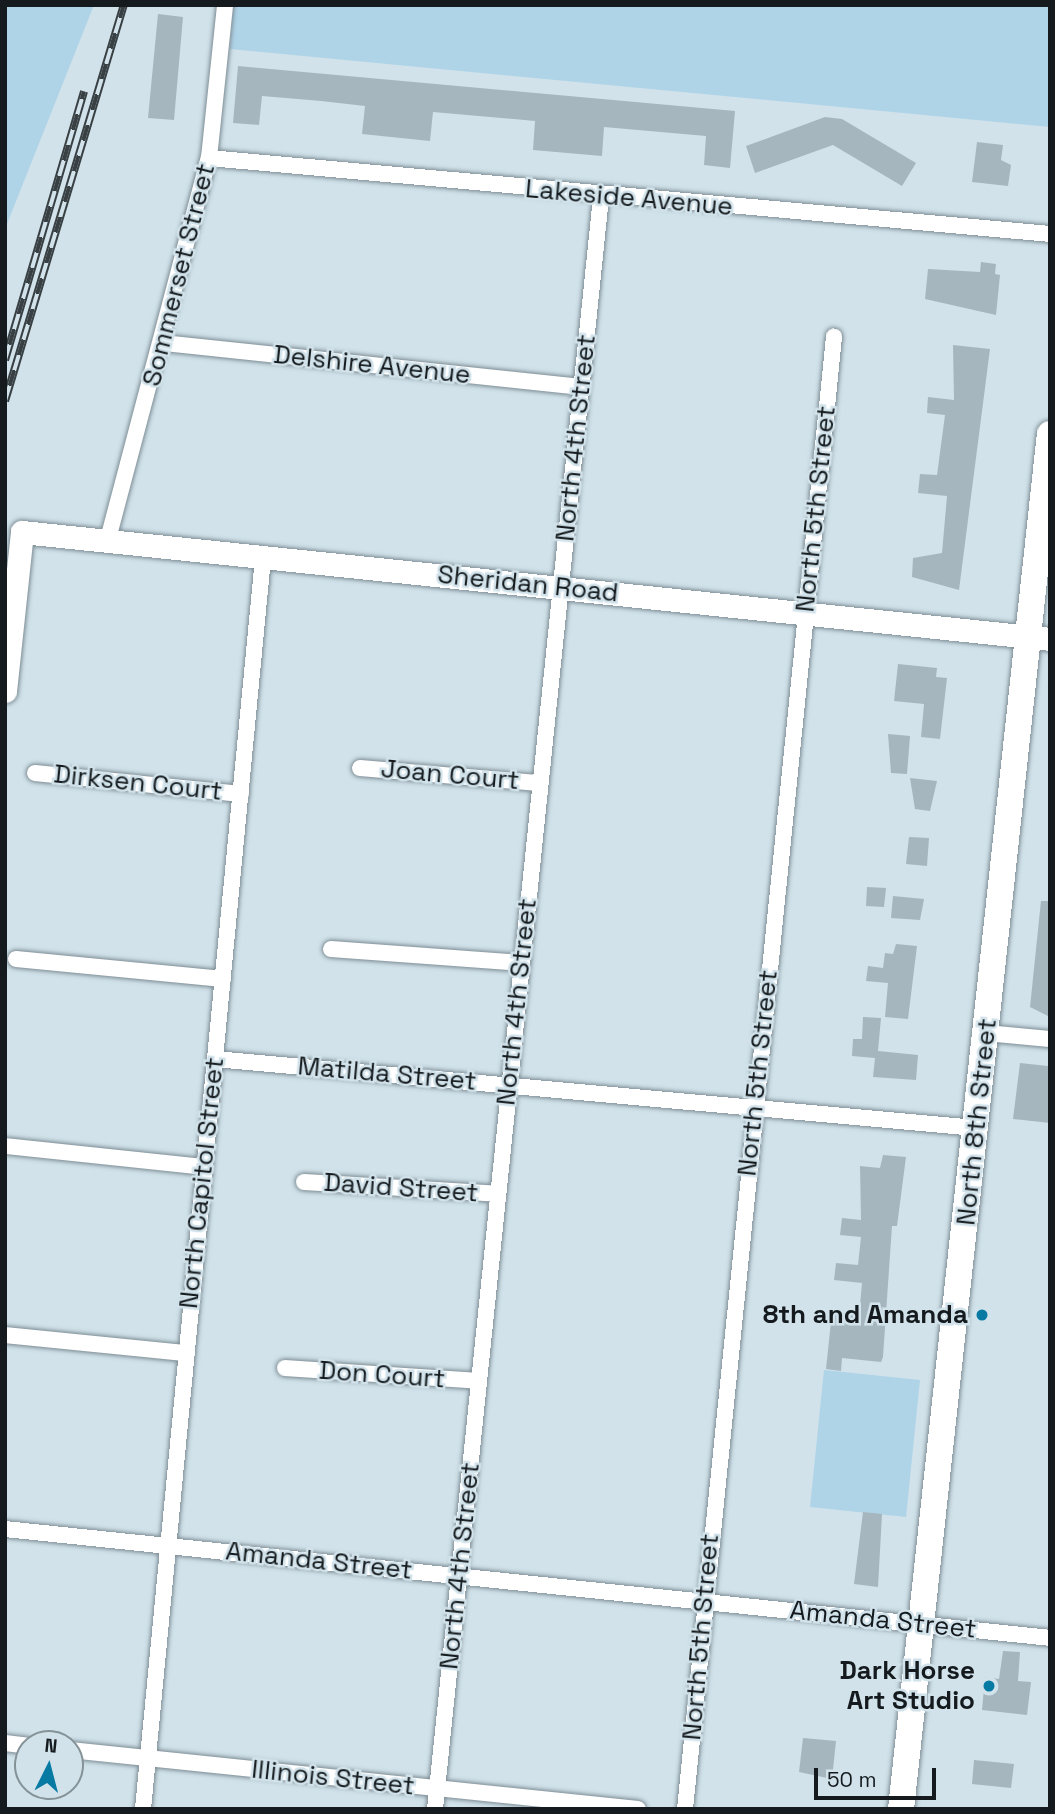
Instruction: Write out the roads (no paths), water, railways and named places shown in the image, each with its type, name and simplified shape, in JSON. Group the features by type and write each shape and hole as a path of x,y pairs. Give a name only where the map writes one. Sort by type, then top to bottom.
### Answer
{"main road":[{"name":"North 8th Street","path":"901,1809 986,1033 1040,638 1050,434"},
{"name":"Sheridan Road","path":"14,531 1040,638"},
{"path":"5,691 14,531"}],"street":[{"name":"Sommerset Street","path":"108,539 163,343 209,158 225,5"},
{"name":"Lakeside Avenue","path":"209,158 601,196 1050,234"},
{"name":"North 4th Street","path":"435,1809 601,196"},
{"name":"North 5th Street","path":"685,1809 834,337"},
{"name":"Delshire Avenue","path":"163,343 581,387"},
{"name":"North Capitol Street","path":"142,1809 263,558"},
{"name":"Joan Court","path":"360,768 539,783"},
{"name":"Dirksen Court","path":"36,772 241,794"},
{"path":"331,949 522,963"},
{"path":"16,959 223,979"},
{"path":"986,1033 1050,1039"},
{"name":"Matilda Street","path":"215,1059 976,1128"},
{"path":"5,1146 205,1167"},
{"name":"David Street","path":"304,1182 498,1194"},
{"path":"5,1335 184,1353"},
{"name":"Don Court","path":"285,1368 479,1381"},
{"name":"Amanda Street","path":"5,1529 1050,1638"},
{"name":"Illinois Street","path":"84,1751 638,1809"}],"railway":[{"path":"5,401 124,5"},
{"path":"5,360 84,91"}],"place":[{"name":"8th and Amanda","path":"982,1315"},
{"name":"Dark Horse Art Studio","path":"989,1686"}]}
